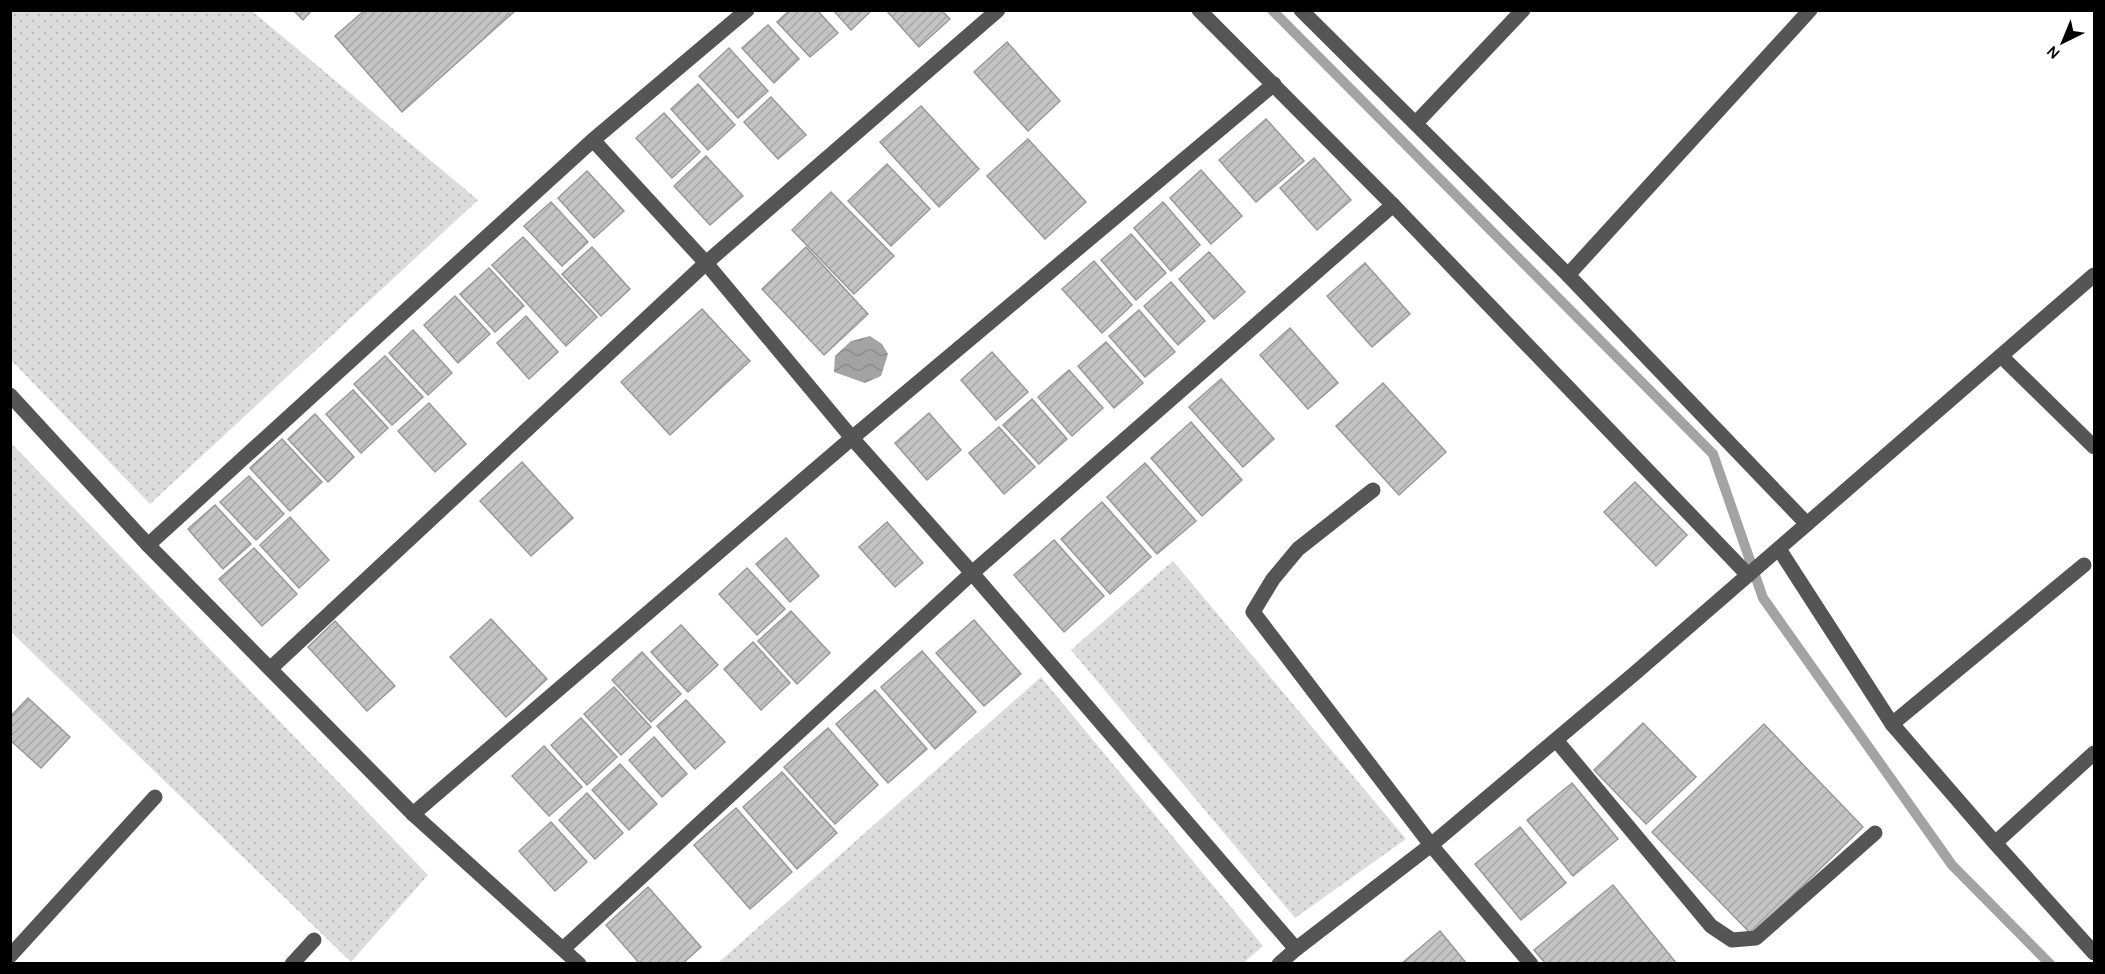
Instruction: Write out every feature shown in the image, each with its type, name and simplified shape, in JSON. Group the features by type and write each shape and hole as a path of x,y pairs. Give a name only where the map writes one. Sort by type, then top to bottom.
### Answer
{"street":[{"path":"148,545 593,140 747,10"},
{"path":"271,668 706,262 998,10"},
{"path":"1199,10 1393,205 1750,574"},
{"path":"1301,10 1568,275 1807,524"},
{"path":"1416,123 1523,10"},
{"path":"1568,275 1810,10"},
{"path":"413,814 852,438 1274,84"},
{"path":"593,140 706,262 852,438 972,573 1296,949"},
{"path":"564,948 972,573 1393,205"},
{"path":"1279,963 1431,845 1556,740 2094,275"},
{"path":"2001,356 2094,447"},
{"path":"10,395 148,545 413,814 579,963"},
{"path":"1373,490 1298,549 1273,579 1253,612 1431,845 1531,963"},
{"path":"1779,549 1892,724 1995,843 2092,946"},
{"path":"1892,724 2084,565"},
{"path":"1556,740 1712,926 1732,940 1756,938 1875,833"},
{"path":"1995,843 2094,753"},
{"path":"10,956 155,797"},
{"path":"292,963 314,940"}],"shaded area":[{"path":"10,11 252,11 478,200 150,504 11,360"},
{"path":"11,443 428,875 351,962 11,632"},
{"path":"1173,561 1406,839 1295,918 1071,650"},
{"path":"1041,677 1263,946 1242,964 718,963"}],"water":[{"path":"870,336 882,344 888,354 881,376 865,383 834,372 835,356 851,341"}],"building":[{"path":"293,10 312,10 303,20"},
{"path":"365,10 516,10 402,112 335,36"},
{"path":"790,10 817,10 838,33 810,57 777,22"},
{"path":"833,10 872,10 851,30"},
{"path":"886,10 941,10 950,19 919,47"},
{"path":"768,25 799,59 774,83 742,48"},
{"path":"1007,42 1060,101 1028,131 974,72"},
{"path":"729,48 768,91 738,118 699,76"},
{"path":"698,84 735,125 708,150 671,109"},
{"path":"771,97 806,135 778,159 744,122"},
{"path":"921,106 979,169 939,207 880,142"},
{"path":"664,113 700,152 672,178 636,138"},
{"path":"1266,119 1304,161 1256,202 1219,160"},
{"path":"1028,139 1086,202 1045,239 987,176"},
{"path":"706,156 743,196 710,225 674,186"},
{"path":"1314,158 1351,200 1317,230 1280,188"},
{"path":"887,164 930,209 891,246 848,201"},
{"path":"1201,170 1242,216 1211,244 1170,198"},
{"path":"587,171 624,211 594,238 558,198"},
{"path":"831,192 894,256 854,294 792,230"},
{"path":"551,202 588,242 562,266 524,226"},
{"path":"1163,202 1200,245 1171,271 1134,228"},
{"path":"1131,234 1166,273 1136,300 1101,260"},
{"path":"523,237 597,317 566,346 492,265"},
{"path":"592,247 630,289 601,316 562,274"},
{"path":"806,247 868,314 824,355 762,289"},
{"path":"1209,252 1245,292 1214,319 1179,279"},
{"path":"1094,261 1132,305 1102,333 1062,289"},
{"path":"1365,263 1410,314 1372,347 1327,296"},
{"path":"489,268 524,306 495,332 460,294"},
{"path":"1171,282 1205,321 1178,345 1144,306"},
{"path":"455,296 490,334 458,363 424,325"},
{"path":"702,309 750,361 670,435 621,382"},
{"path":"1139,310 1175,352 1145,377 1109,336"},
{"path":"526,316 558,352 529,379 497,343"},
{"path":"1290,328 1338,383 1308,409 1260,355"},
{"path":"413,330 452,373 428,395 389,353"},
{"path":"1106,342 1143,383 1114,408 1078,366"},
{"path":"992,352 1028,392 996,420 961,380"},
{"path":"385,356 423,397 392,425 354,384"},
{"path":"1069,370 1103,408 1072,436 1038,397"},
{"path":"1221,379 1274,439 1243,467 1189,407"},
{"path":"1383,383 1446,452 1399,495 1336,426"},
{"path":"353,390 388,428 361,453 326,414"},
{"path":"1032,399 1067,439 1039,464 1003,425"},
{"path":"429,403 466,444 435,472 398,431"},
{"path":"929,413 961,450 927,480 895,443"},
{"path":"315,414 354,457 328,482 288,439"},
{"path":"1191,422 1242,480 1202,516 1151,458"},
{"path":"999,427 1035,467 1004,494 969,453"},
{"path":"282,439 322,482 290,511 250,468"},
{"path":"522,462 573,518 531,556 480,501"},
{"path":"1145,463 1196,521 1157,554 1107,497"},
{"path":"249,476 284,514 256,540 220,502"},
{"path":"1635,482 1687,535 1656,566 1604,512"},
{"path":"1102,502 1151,557 1110,594 1061,539"},
{"path":"215,505 251,544 223,569 188,529"},
{"path":"290,517 329,560 299,588 260,545"},
{"path":"887,522 923,563 895,587 859,547"},
{"path":"786,538 819,576 790,602 756,564"},
{"path":"1054,540 1104,596 1064,632 1014,575"},
{"path":"254,548 297,594 262,626 219,579"},
{"path":"747,568 785,609 757,635 719,594"},
{"path":"791,611 830,653 797,684 758,641"},
{"path":"491,619 547,679 506,717 450,657"},
{"path":"974,620 1021,674 984,706 936,653"},
{"path":"335,621 395,686 367,711 308,647"},
{"path":"681,625 718,665 688,692 651,652"},
{"path":"753,642 790,683 761,710 724,669"},
{"path":"922,651 976,712 935,749 881,687"},
{"path":"642,652 681,694 651,722 612,680"},
{"path":"614,687 651,727 621,755 584,714"},
{"path":"875,690 927,749 888,783 836,724"},
{"path":"28,698 70,737 41,768 10,740 10,717"},
{"path":"686,700 725,742 695,769 657,726"},
{"path":"581,718 617,757 587,785 551,745"},
{"path":"1643,723 1696,777 1646,824 1594,770"},
{"path":"1764,724 1863,827 1752,935 1652,832"},
{"path":"828,728 878,785 835,824 784,767"},
{"path":"654,737 687,774 662,797 629,760"},
{"path":"544,746 582,787 549,816 512,776"},
{"path":"620,764 657,804 629,830 592,790"},
{"path":"782,772 837,833 797,869 743,807"},
{"path":"1572,783 1618,839 1573,876 1527,820"},
{"path":"587,793 623,833 595,859 559,820"},
{"path":"736,808 792,872 750,909 694,845"},
{"path":"551,822 587,862 555,891 519,851"},
{"path":"1520,827 1566,883 1521,920 1475,864"},
{"path":"1613,885 1677,964 1546,964 1534,950"},
{"path":"648,887 701,947 682,964 640,964 606,925"},
{"path":"1440,931 1467,964 1401,964"}],"waterway":[{"path":"1272,10 1713,454 1763,598 1952,865 2050,964"}]}
